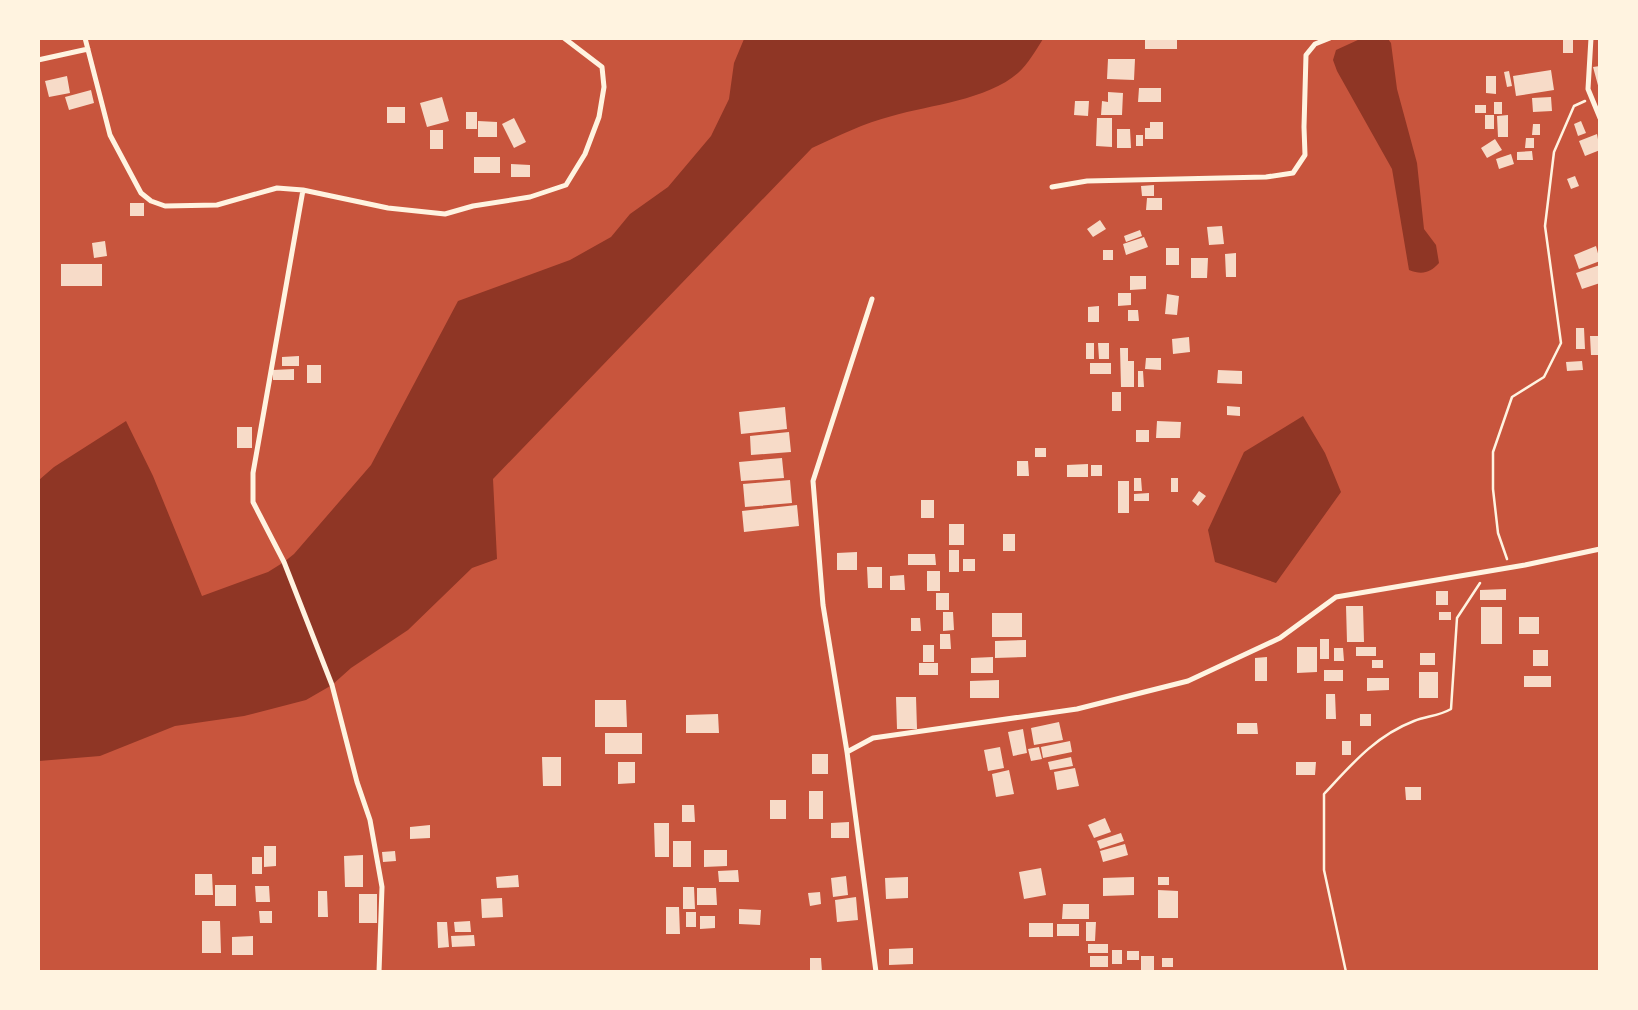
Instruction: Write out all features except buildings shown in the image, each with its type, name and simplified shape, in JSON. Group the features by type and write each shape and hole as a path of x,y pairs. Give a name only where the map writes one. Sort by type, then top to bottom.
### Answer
{"street":[{"path":"85,38 110,135 141,193 151,201 165,206 217,205 277,188 303,190 388,208 445,214 473,206 530,197 566,184 585,154 599,117 604,87 601,67 564,38"},
{"path":"1052,187 1087,181 1266,177 1293,173 1306,155 1306,55 1315,44 1330,38"},
{"path":"1591,38 1588,89 1600,118"},
{"path":"38,60 88,49"},
{"path":"1591,97 1600,95"},
{"path":"303,190 253,473 253,502 299,597 332,685 357,782 370,820 382,887 379,971"},
{"path":"872,299 813,481 823,605 847,752 877,971"},
{"path":"847,752 873,738 1077,709 1188,681 1280,638 1336,597 1509,568 1600,549"}],"path":[{"path":"1509,568 1498,533 1493,489 1493,452 1512,397 1544,377 1561,343 1545,226 1554,152 1574,106 1591,97"},
{"path":"1346,971 1324,870 1324,794 1369,746 1414,721 1443,714 1451,709 1457,618 1480,583"}],"shaded area":[{"path":"744,39 1043,39 1018,73 991,90 882,119 812,148 493,479 497,559 472,568 408,630 351,668 332,685 306,700 244,716 175,726 100,756 39,761 39,480 54,467 126,421 153,476 202,596 268,572 284,562 294,554 371,465 458,301 570,260 611,237 630,214 668,187 711,136 729,99 734,63"},
{"path":"1360,39 1388,39 1391,43 1397,89 1417,163 1424,229 1436,245 1439,263 1426,272 1409,270 1392,169 1333,60 1336,50"},
{"path":"1303,416 1325,453 1341,492 1276,583 1215,562 1208,530 1244,452"}]}
